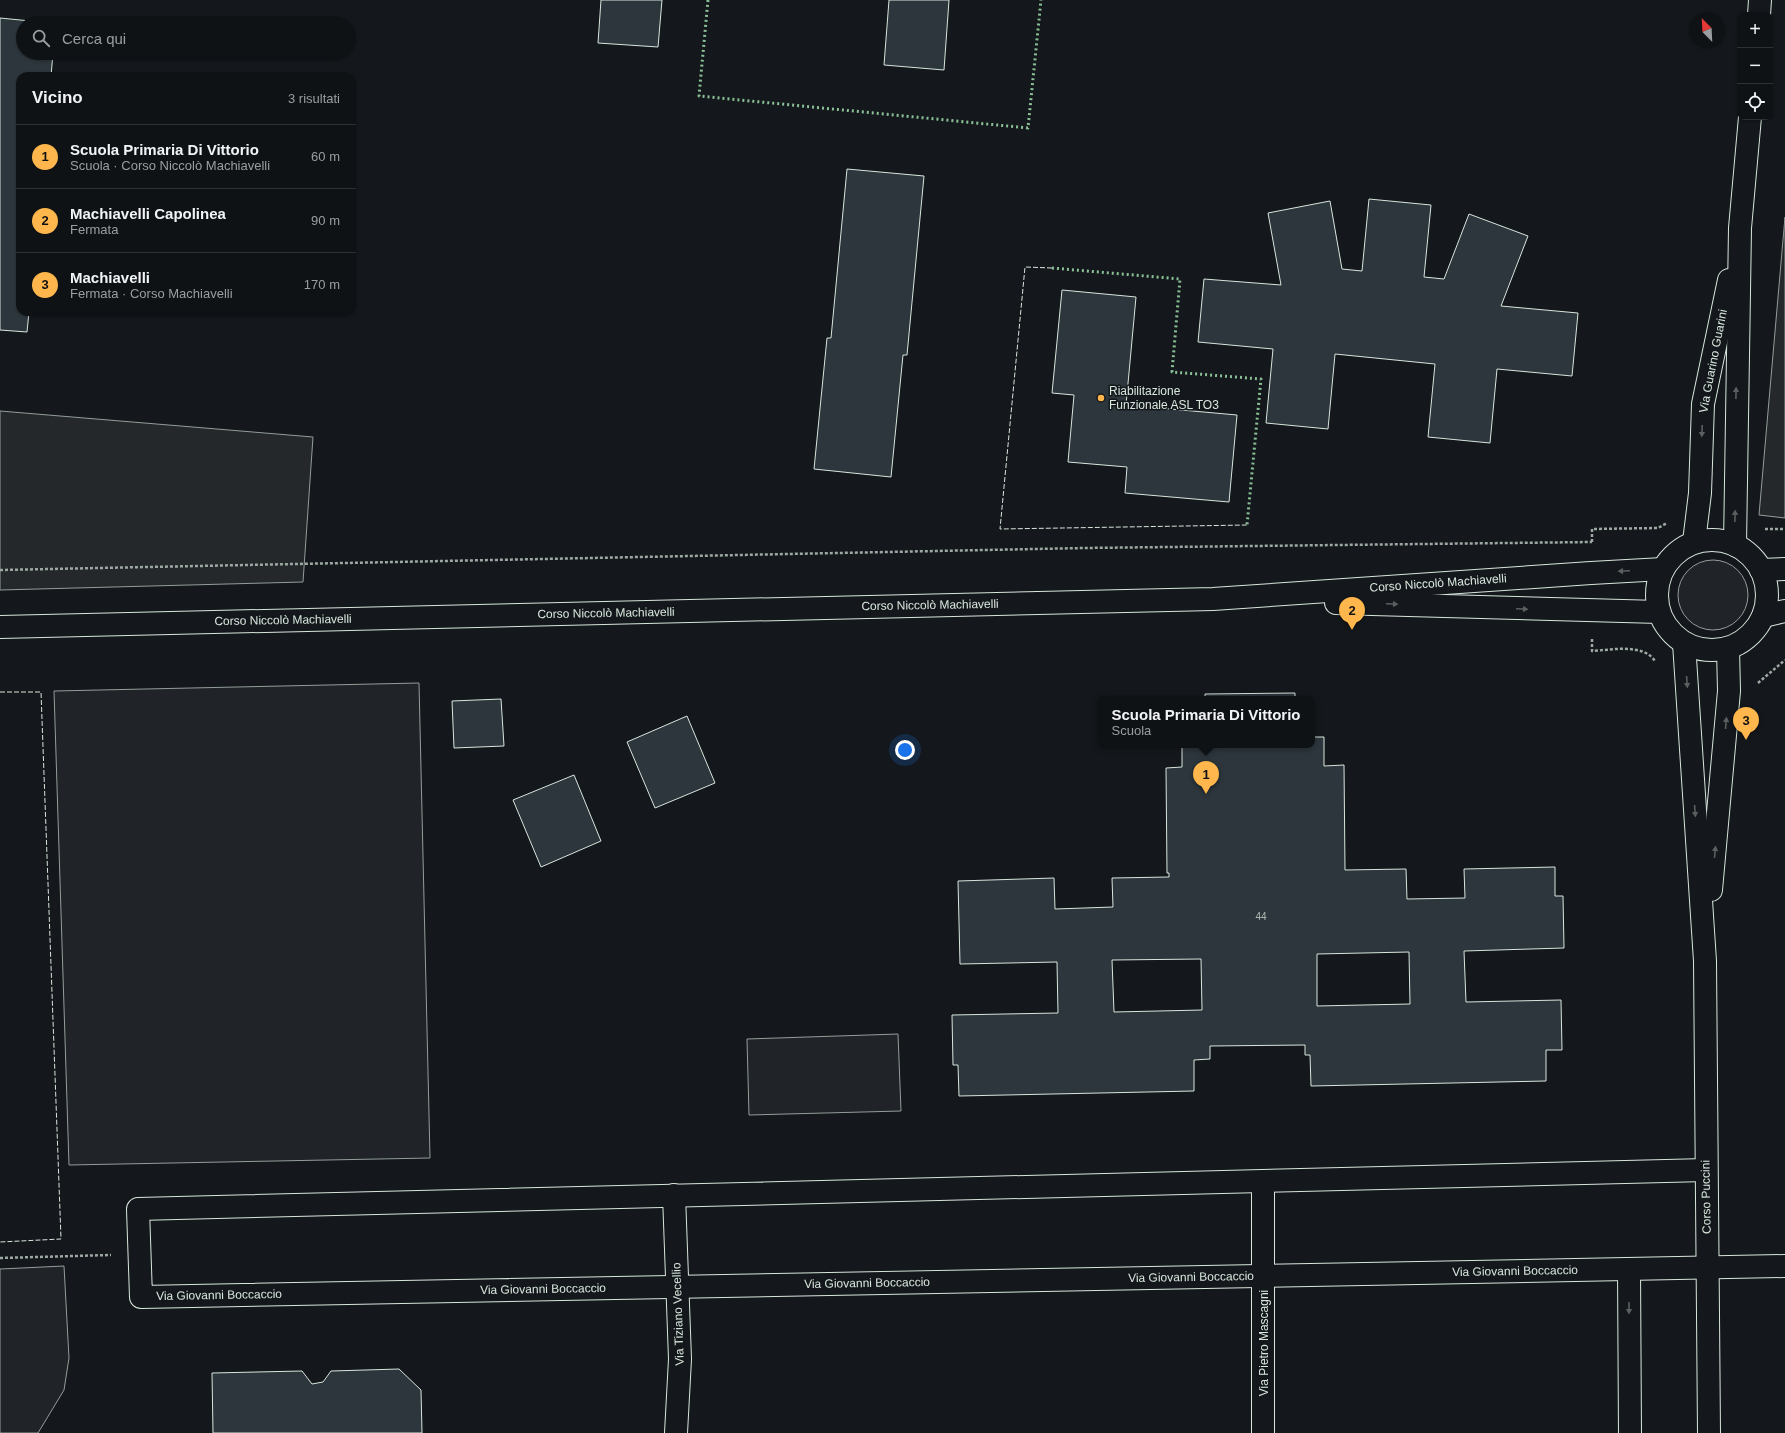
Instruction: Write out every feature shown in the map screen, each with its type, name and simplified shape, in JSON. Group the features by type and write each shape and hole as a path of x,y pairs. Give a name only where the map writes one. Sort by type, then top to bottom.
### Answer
{"street":[{"path":"1759,12 1760,0"},
{"name":"Via Guarino Guarini","path":"1735,544 1740,228 1750,120"},
{"name":"Via Guarino Guarini","path":"1694,542 1700,493 1703,404 1740,228"},
{"path":"1714,539 1735,544 1750,554 1762,570 1767,592 1763,616 1750,636 1728,648 1704,649 1684,643 1669,629 1659,612 1657,590 1662,570 1678,552 1694,542 1714,539"},
{"path":"1762,570 1785,569"},
{"name":"Corso Niccolò Machiavelli","path":"0,627 1213,599 1591,572 1662,570"},
{"name":"Corso Niccolò Machiavelli","path":"1213,599 1659,612"},
{"path":"1763,616 1785,611"},
{"path":"1684,643 1705,961"},
{"path":"1705,961 1729,691 1728,648"},
{"name":"Corso Puccini","path":"1705,961 1709,1433"},
{"name":"Via Giovanni Boccaccio","path":"1706,1170 138,1209 141,1296 1785,1266"},
{"name":"Via Pietro Mascagni","path":"1263,1181 1263,1433"},
{"name":"Via Tiziano Vecellio","path":"674,1196 680,1359 676,1433"},
{"path":"1629,1269 1630,1433"}],"path":[{"path":"0,570 1084,548 1592,542"},
{"path":"0,1258 140,1254"}],"shaded area":[{"path":"1785,217 1785,518 1759,515"},
{"path":"0,411 313,437 303,582 0,590"},
{"path":"1713,560 1726,563 1738,570 1745,582 1748,595 1745,608 1738,620 1726,627 1713,630 1700,627 1688,620 1681,608 1678,595 1681,582 1688,570 1700,563"},
{"path":"419,683 430,1158 69,1165 54,691"},
{"path":"898,1034 901,1111 749,1115 747,1039"},
{"path":"64,1266 69,1358 64,1390 38,1433 0,1433 0,1269"}],"building":[{"path":"601,0 662,0 658,47 598,43"},
{"path":"889,0 949,0 944,70 884,65"},
{"path":"0,18 16,20 16,60 52,60 51,72 16,72 16,316 29,316 27,332 0,330"},
{"path":"847,169 924,176 907,355 903,355 891,477 814,469 827,338 831,338"},
{"path":"1369,199 1431,205 1424,277 1444,279 1469,214 1528,236 1501,306 1578,313 1572,376 1497,369 1490,443 1428,437 1435,364 1335,354 1328,429 1266,423 1273,349 1198,342 1204,279 1281,285 1268,213 1330,201 1342,269 1362,271"},
{"name":"Riabilitazione Funzionale ASL TO3","path":"1062,290 1136,297 1126,405 1237,415 1229,502 1125,493 1127,467 1068,462 1074,395 1052,393"},
{"path":"1295,693 1295,696 1205,696 1205,694"},
{"path":"501,699 504,746 454,748 452,701"},
{"path":"687,716 715,783 655,808 627,742"},
{"path":"1315,737 1324,737 1324,766 1344,765 1345,870 1406,869 1407,899 1465,898 1464,869 1555,867 1555,896 1563,896 1564,948 1464,951 1466,1002 1561,1000 1562,1050 1546,1050 1546,1081 1311,1086 1310,1055 1305,1055 1305,1045 1210,1046 1210,1059 1194,1060 1194,1091 959,1096 958,1065 953,1065 952,1015 1058,1013 1057,962 960,964 958,881 1054,878 1055,909 1113,907 1112,878 1169,877 1169,873 1167,873 1166,768 1182,767 1182,748 1315,748","holes":["1409,952 1410,1004 1317,1006 1317,954","1201,959 1202,1010 1114,1012 1112,960"]},
{"path":"574,775 601,841 541,867 513,800"},
{"path":"399,1369 421,1390 422,1433 213,1433 212,1373 302,1371 312,1384 323,1382 331,1371"}],"hedge":[{"path":"708,0 699,96 1028,128 1041,0"},
{"path":"1052,268 1180,279 1172,372 1261,379 1247,525"}],"fence":[{"path":"1052,268 1025,267 1000,529 1247,525"},
{"path":"0,692 41,692 61,1239 0,1242"}],"place":[{"name":"Riabilitazione Funzionale ASL TO3","path":"1101,398"},
{"name":"Machiavelli Capolinea","path":"1352,630"},
{"name":"Machiavelli","path":"1746,740"},
{"name":"Scuola Primaria Di Vittorio","path":"1206,794"}]}
